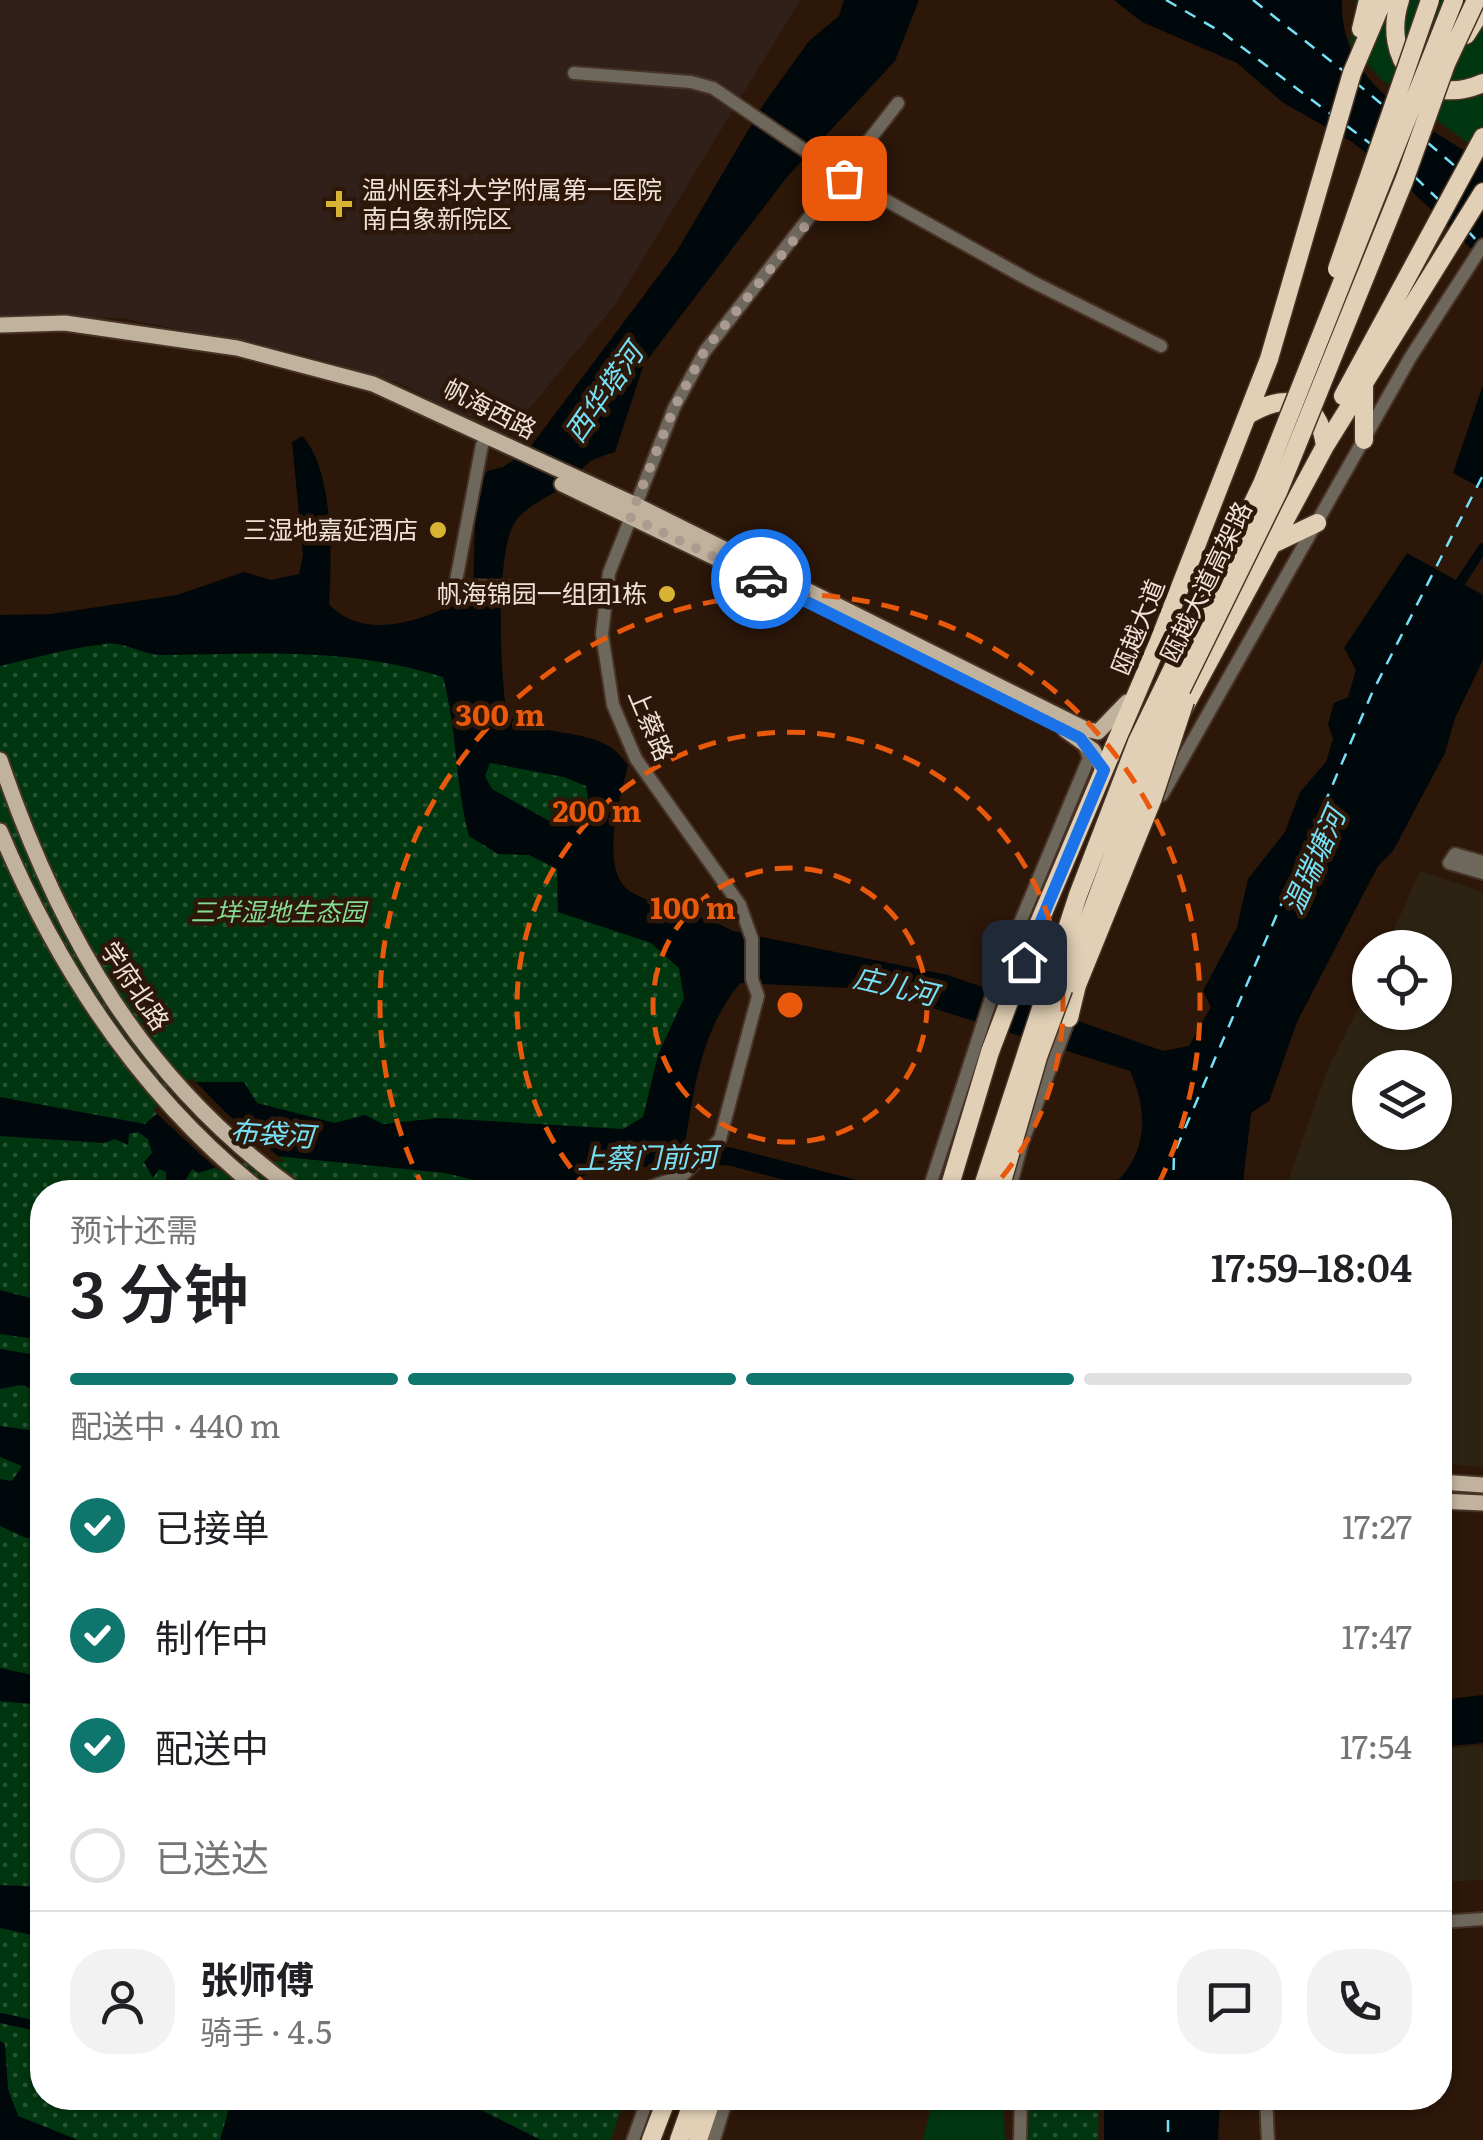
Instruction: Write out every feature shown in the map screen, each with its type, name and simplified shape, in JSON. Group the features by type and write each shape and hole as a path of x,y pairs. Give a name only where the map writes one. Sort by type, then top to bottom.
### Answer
{"highway":[{"name":"瓯越大道","path":"951,1180 1001,996 1159,641 1248,415 1330,160 1367,15 1382,0"},
{"path":"1400,0 1392,28 1394,42 1408,70 1432,87 1450,92 1483,83"},
{"path":"1314,362 1314,328 1430,0"},
{"name":"瓯越大道高架路","path":"985,1180 1078,896 1137,742 1262,484 1314,362 1454,0"},
{"name":"瓯越大道高架路","path":"1002,1180 1038,1057 1092,901 1152,749 1293,456 1404,181 1446,64 1476,0"},
{"path":"1446,64 1483,8"},
{"path":"1325,446 1342,398 1483,137"},
{"path":"995,1180 1140,799 1269,546 1325,446 1483,192"},
{"path":"1364,382 1364,440"},
{"path":"1248,415 1277,402 1303,406 1322,425 1325,446"},
{"path":"1269,546 1317,523"},
{"path":"1060,1014 1077,985 1159,780 1198,652"},
{"path":"651,2140 664,2110"},
{"path":"659,2140 666,2110"},
{"path":"680,2140 690,2110"},
{"path":"696,2140 706,2110"}],"main road":[{"name":"帆海西路","path":"0,324 65,322 237,348 372,384 1083,734"},
{"name":"帆海西路","path":"0,335 64,333 236,358 370,394 485,440"},
{"path":"1104,770 1083,734 1098,732 1118,716 1159,641"},
{"name":"学府北路","path":"0,760 40,872 117,1008 174,1080 280,1180"},
{"name":"学府北路","path":"0,832 38,921 98,1018 160,1096 247,1180"},
{"path":"1452,1483 1483,1485"},
{"path":"1452,1502 1483,1503"}],"street":[{"path":"574,73 690,82 713,88 844,178 1030,281 1161,346"},
{"name":"上蔡路","path":"670,1180 682,1176 720,1139 758,996 752,979 752,939 740,906 636,760 614,705 602,634 609,573 674,408 705,350 844,178 898,104"},
{"path":"1060,1014 1098,950 1174,768 1410,358 1483,245"},
{"path":"485,440 455,586 509,587"},
{"path":"1001,996 1089,758 1083,734"},
{"path":"1483,862 1455,854 1449,863 1483,873"},
{"path":"1098,950 1099,905"},
{"path":"933,1180 988,1033"},
{"path":"1012,1180 1046,1052"},
{"path":"1452,1921 1482,1920"},
{"path":"633,2140 644,2110"},
{"path":"714,2140 723,2110"},
{"path":"1020,2140 1021,2110"},
{"path":"1267,2110 1268,2140"}],"shaded area":[{"name":"温州医科大学附属第一医院 南白象新院区","path":"0,0 800,0 615,305 505,438 399,383 302,354 121,318 0,317"},
{"path":"1420,871 1483,892 1483,1467 1452,1465 1452,1180 1288,1180 1327,1071 1352,1020 1352,1030 1452,1030 1452,930 1394,930"},
{"path":"1483,1746 1483,1880 1452,1881 1452,1748"}],"green space":[{"path":"1356,0 1483,0 1483,154 1381,79 1350,44"},
{"name":"三垟湿地生态园","path":"0,630 447,638 486,725 598,771 606,898 714,935 672,1140 576,1147 567,1180 30,1180 30,2110 621,2110 611,2140 0,2140"},
{"path":"930,2110 1004,2110 1005,2140 923,2140"},
{"path":"1029,2110 1099,2110 1098,2140 1028,2140"}],"water":[{"path":"844,0 919,0 895,61 787,177 644,364 615,452 590,462 515,522 504,560 502,587 502,673 507,715 538,728 604,744 628,766 613,851 621,882 631,892 733,931 948,975 1163,1051 1189,1046 1211,1007 1203,991 1237,927 1248,879 1285,832 1300,792 1326,762 1333,739 1328,724 1334,703 1348,697 1356,670 1344,648 1407,553 1483,595 1483,660 1455,718 1445,753 1393,851 1378,866 1297,1022 1269,1101 1251,1113 1243,1180 1119,1180 1141,1137 1141,1105 1130,1071 873,989 740,983 715,1022 700,1064 683,1155 606,1164 579,1180 474,1180 445,1173 255,1154 199,1173 192,1169 186,1180 166,1180 166,1172 159,1169 153,1178 144,1162 152,1153 148,1139 138,1132 129,1134 128,1145 115,1139 104,1143 0,1136 0,1097 145,1124 194,1082 244,1082 257,1103 335,1123 365,1115 383,1124 439,1118 623,1129 643,1117 658,1055 684,998 679,968 651,943 558,912 557,869 529,855 498,854 469,836 443,677 407,667 338,657 157,655 112,644 0,666 0,615 51,614 177,595 244,572 271,580 299,574 303,555 292,442 302,436 320,470 329,516 329,604 361,623 381,625 421,618 473,591 476,493 487,471 503,467 528,450 677,251 763,105 809,41 839,16","holes":["490,763 564,777 586,786 588,800 575,820 551,822 492,789 485,776"]},
{"path":"1114,0 1342,0 1345,30 1354,56 1369,78 1410,116 1483,162 1483,260 1396,176 1352,142 1282,102 1237,63 1142,22"},
{"path":"1483,385 1483,489 1453,473"},
{"path":"0,1290 30,1298 30,1338 0,1334"},
{"path":"0,1349 30,1354 30,1388 20,1385 0,1389"},
{"path":"0,1426 30,1430 30,1538 0,1526 0,1479 12,1481 22,1466 0,1457"},
{"path":"0,1668 30,1674 30,1704 0,1701"},
{"path":"1483,1695 1483,1743 1452,1746 1452,1699"},
{"path":"0,1885 30,1886 30,1934 0,1928"},
{"path":"0,2041 5,2044 8,2089 18,2116 78,2140 0,2140"},
{"path":"229,2110 481,2110 541,2140 220,2140"},
{"path":"1104,2110 1219,2110 1218,2140 1104,2140"}],"pier":[{"path":"192,1078 226,1113 285,1162 256,1159 219,1171 202,1156 153,1110"}],"waterway":[{"name":"温瑞塘河","path":"1453,593 1483,548"},
{"name":"上蔡门前河","path":"639,1158 728,1156 821,1180"},
{"path":"0,2018 30,2024"}],"ferry route":[{"path":"1166,0 1223,33 1332,115"},
{"path":"1253,0 1346,73"},
{"path":"1355,82 1384,106"},
{"path":"1347,126 1372,145"},
{"path":"1428,143 1456,167"},
{"path":"1415,177 1441,202"},
{"path":"1467,230 1479,243"},
{"path":"1173,1180 1174,1154 1372,693 1483,475"},
{"path":"1168,2110 1168,2140"}],"way so far":[{"path":"761,579 630,517 674,408 705,350 844,178"}],"place":[{"name":"温州医科大学附属第一医院 南白象新院区","path":"339,204"},
{"name":"三湿地嘉延酒店","path":"438,530"},
{"name":"帆海锦园一组团1栋","path":"667,594"}],"route":[{"path":"761,579 1080,738 1092,750 1104,770 1024,962"}],"water label":[{"name":"西华塔河","path":"604,393"},
{"name":"庄儿河","path":"895,986"},
{"name":"布袋河","path":"272,1134"}]}
